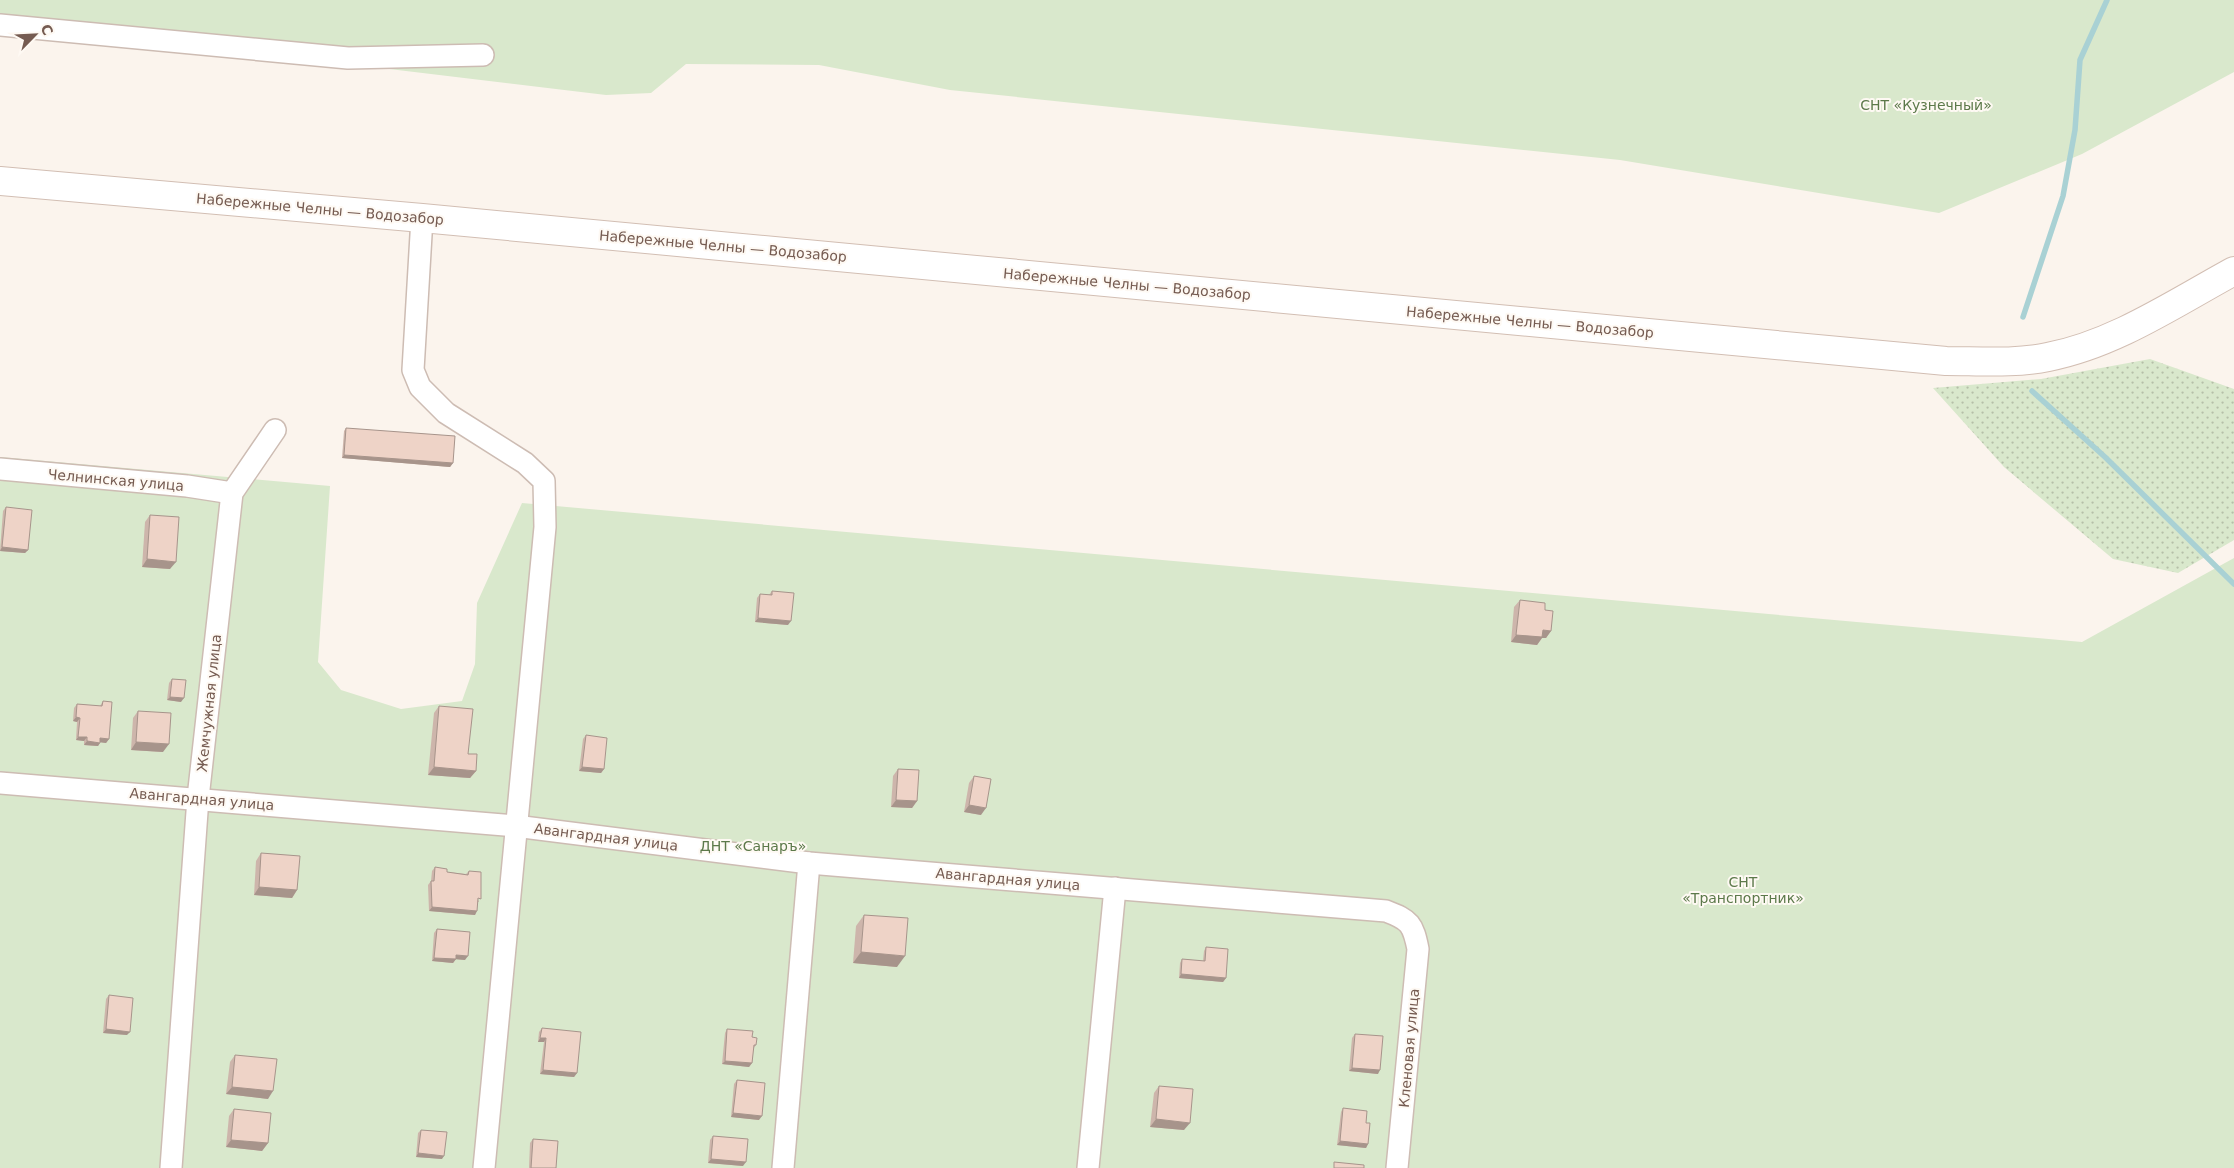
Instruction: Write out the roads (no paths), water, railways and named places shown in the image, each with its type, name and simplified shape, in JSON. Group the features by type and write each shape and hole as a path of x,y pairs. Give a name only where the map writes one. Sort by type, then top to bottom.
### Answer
{"main road":[{"name":"Набережные Челны — Водозабор","path":"0,181 422,218 1946,361 2015,361 2048,357 2087,346 2138,324 2234,271"}],"street":[{"path":"0,25 348,58 483,55"},
{"path":"422,218 413,370 420,387 446,413 526,463 544,481 544,527 484,1168"},
{"name":"Жемчужная улица","path":"172,1168 198,798 232,493 275,430"},
{"name":"Челнинская улица","path":"0,469 187,486 232,493"},
{"name":"Авангардная улица","path":"0,783 198,798 515,826 809,863 1386,911 1405,918 1414,929"},
{"path":"784,1168 809,863"},
{"path":"1088,1168 1115,888"},
{"name":"Кленовая улица","path":"1397,1168 1418,949 1414,929"}],"waterway":[{"path":"2023,317 2063,196 2075,130 2080,60 2107,0"},
{"path":"2032,391 2105,457 2234,584"}],"park label":[{"name":"СНТ «Кузнечный»","path":"1926,105"},
{"name":"ДНТ «Санаръ»","path":"753,846"},
{"name":"СНТ «Транспортник»","path":"1743,890"}]}
